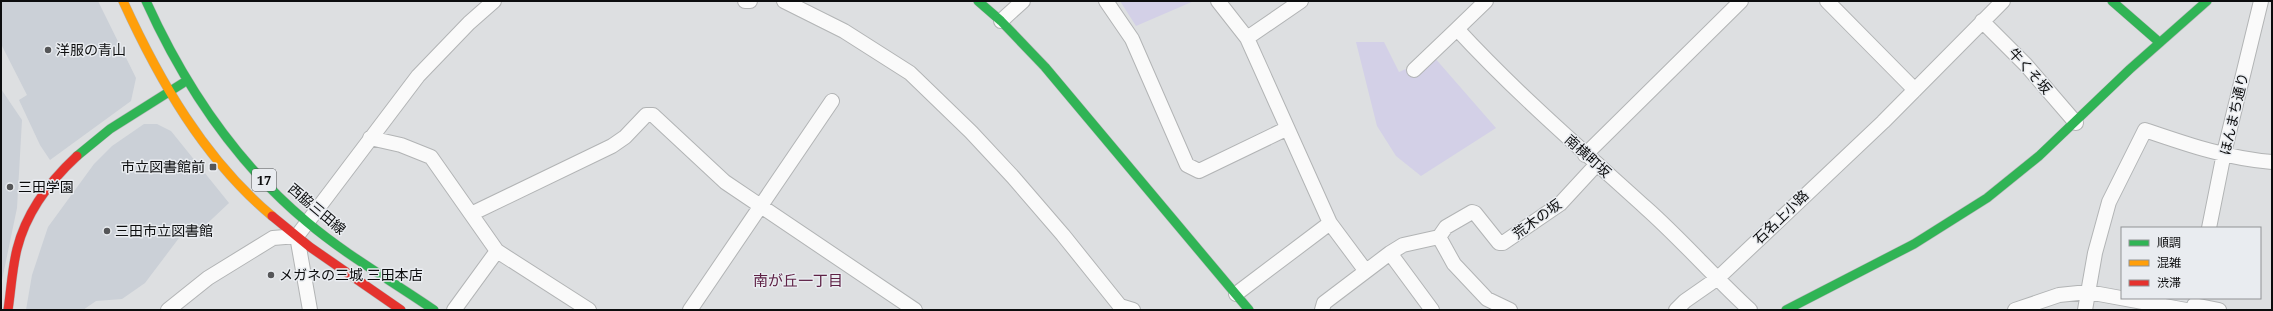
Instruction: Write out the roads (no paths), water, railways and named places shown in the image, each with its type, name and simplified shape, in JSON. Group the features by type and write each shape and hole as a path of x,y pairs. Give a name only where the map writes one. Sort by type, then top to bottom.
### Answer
{"street":[{"name":"17","path":"123,1 169,91 194,128 222,164 258,202 297,236 401,310"},
{"name":"西脇三田線","path":"146,1 187,81 207,114 237,152 307,221 344,249 434,310"},
{"path":"310,310 297,236 418,76 468,23 494,1"},
{"path":"745,1 750,1"},
{"path":"784,1 850,35 910,73 971,132 1013,177 1063,235 1123,309"},
{"path":"978,1 1001,21 1045,67 1249,310"},
{"path":"1001,21 1023,1"},
{"path":"1106,1 1132,39 1187,165 1199,170 1286,129"},
{"path":"1218,1 1247,38 1286,129 1330,223 1366,270"},
{"path":"1247,38 1301,1"},
{"path":"1414,70 1486,1"},
{"path":"1585,155 1741,1"},
{"path":"1827,1 1915,90"},
{"name":"石名上小路","path":"1676,310 1685,301 1718,278 1883,122 2003,1"},
{"path":"2112,1 2159,42"},
{"path":"1786,310 1953,220 2020,173 2076,123 2159,42 2207,1"},
{"name":"ほんまち通り","path":"2209,227 2224,153 2265,4"},
{"name":"牛くそ坂","path":"1982,21 2026,65 2076,123"},
{"name":"南横町坂","path":"1457,29 1501,77 1596,165 1647,208 1750,310"},
{"path":"8,310 14,260 21,238 37,204 68,162 142,107 187,81"},
{"path":"690,310 832,101"},
{"path":"471,214 612,146 625,137 646,115 653,115 725,182 915,310"},
{"path":"2085,310 2095,252 2109,202 2145,130 2187,145 2255,160 2272,162"},
{"path":"370,138 401,145 431,157 497,251 589,310"},
{"name":"荒木の坂","path":"1439,237 1446,226 1472,212 1475,213 1499,243 1503,243 1560,204 1596,165"},
{"path":"1236,294 1330,223"},
{"path":"168,310 208,278 273,238 297,236"},
{"path":"1322,310 1324,303 1390,253 1403,245 1439,237 1454,264 1487,299 1510,310"},
{"path":"454,310 497,251"},
{"path":"1390,253 1432,310"},
{"path":"2015,310 2058,295 2088,292 2121,296"},
{"path":"2140,299 2219,310"}],"place":[{"name":"洋服の青山","path":"48,50"},
{"name":"市立図書館前","path":"213,167"},
{"name":"三田学園","path":"10,187"},
{"name":"三田市立図書館","path":"107,231"},
{"name":"メガネの三城 三田本店","path":"271,275"}],"district":[{"name":"南が丘一丁目","path":"798,281"}]}
